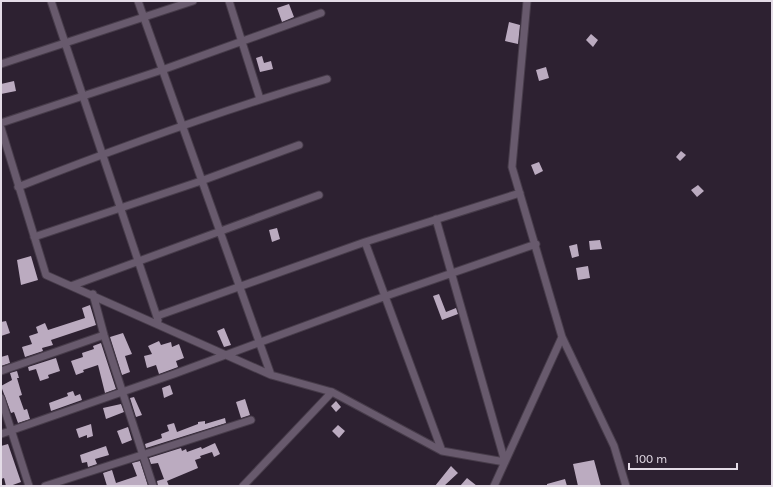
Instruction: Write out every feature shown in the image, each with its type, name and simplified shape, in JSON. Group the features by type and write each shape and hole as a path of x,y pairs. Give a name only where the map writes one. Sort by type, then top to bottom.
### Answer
{"street":[{"path":"51,1 157,316 158,324"},
{"path":"138,1 201,181 261,342 271,375"},
{"path":"1,64 193,1"},
{"path":"230,1 260,99"},
{"path":"527,1 512,167 536,244 562,337 614,446 626,486"},
{"path":"1,123 162,70 321,13"},
{"path":"18,187 102,154 182,126 260,99 327,79"},
{"path":"1,128 46,275 92,294 271,375 332,392 442,450 505,462"},
{"path":"34,238 201,181 299,145"},
{"path":"157,316 365,242 520,193"},
{"path":"71,286 319,195"},
{"path":"436,220 505,462"},
{"path":"365,242 442,450"},
{"path":"1,434 536,244"},
{"path":"92,294 153,486"},
{"path":"1,371 104,335"},
{"path":"494,486 562,337"},
{"path":"243,486 332,392"},
{"path":"1,398 30,486"},
{"path":"45,486 251,420"}],"building":[{"path":"289,4 294,17 282,22 277,8"},
{"path":"509,22 520,25 518,44 505,41"},
{"path":"591,34 598,40 593,47 586,40"},
{"path":"262,56 264,63 271,61 273,69 260,72 256,58"},
{"path":"546,67 549,78 539,81 536,70"},
{"path":"14,81 16,91 1,94 1,84"},
{"path":"681,151 686,155 680,161 676,157"},
{"path":"539,162 543,171 535,175 531,165"},
{"path":"698,185 704,191 697,197 691,190"},
{"path":"277,228 280,239 272,242 269,230"},
{"path":"600,240 602,249 590,250 589,241"},
{"path":"577,244 579,256 572,258 569,246"},
{"path":"31,256 38,280 21,285 17,260"},
{"path":"588,266 590,278 578,280 576,268"},
{"path":"439,294 446,312 456,308 458,314 442,320 433,296"},
{"path":"90,305 96,325 51,340 53,345 42,348 43,351 25,357 22,347 32,344 29,336 38,333 36,327 45,323 48,330 85,318 82,308"},
{"path":"6,321 10,333 1,336 1,322"},
{"path":"224,328 231,345 224,347 217,331"},
{"path":"123,333 132,354 125,356 130,372 122,375 110,337"},
{"path":"159,341 161,345 171,342 172,347 179,344 184,358 176,361 178,367 159,374 156,365 147,368 144,356 152,354 148,346"},
{"path":"101,343 116,389 105,393 98,365 83,370 84,372 76,375 71,361 83,357 82,353 94,349 93,346"},
{"path":"8,355 10,363 1,366 1,357"},
{"path":"56,358 60,371 48,375 49,378 40,381 36,369 29,371 28,367"},
{"path":"17,371 19,378 17,378 22,395 19,396 24,410 27,409 30,419 18,423 14,412 11,413 1,386 12,380 10,373"},
{"path":"170,385 173,394 164,398 162,388"},
{"path":"73,391 75,396 80,394 82,400 51,411 49,403 68,396 67,393"},
{"path":"134,397 142,415 136,417 130,398"},
{"path":"245,399 250,415 241,418 236,402"},
{"path":"336,401 341,407 336,412 331,406"},
{"path":"121,404 124,412 106,419 103,408"},
{"path":"225,418 226,423 146,448 145,444 162,438 161,434 169,431 167,425 174,423 177,432 198,424 198,422 205,421 205,424"},
{"path":"91,424 93,436 87,438 87,435 79,438 76,429"},
{"path":"338,425 345,431 339,438 332,431"},
{"path":"128,427 132,440 122,444 117,431"},
{"path":"215,443 220,454 214,457 212,452 200,456 201,458 195,460 198,468 167,481 169,486 158,486 157,481 164,479 158,463 151,464 149,458 181,448 182,451 186,449 187,452 201,447 202,449"},
{"path":"8,444 21,482 6,486 4,478 1,479 1,446"},
{"path":"106,446 109,455 95,459 97,464 88,467 87,462 82,463 80,455"},
{"path":"594,460 601,486 578,486 573,464"},
{"path":"140,461 148,486 107,486 103,473 112,470 116,483 137,476 132,463"},
{"path":"451,466 458,473 444,486 435,486"},
{"path":"467,478 477,486 460,486"},
{"path":"565,479 567,486 547,486 547,484"}]}
